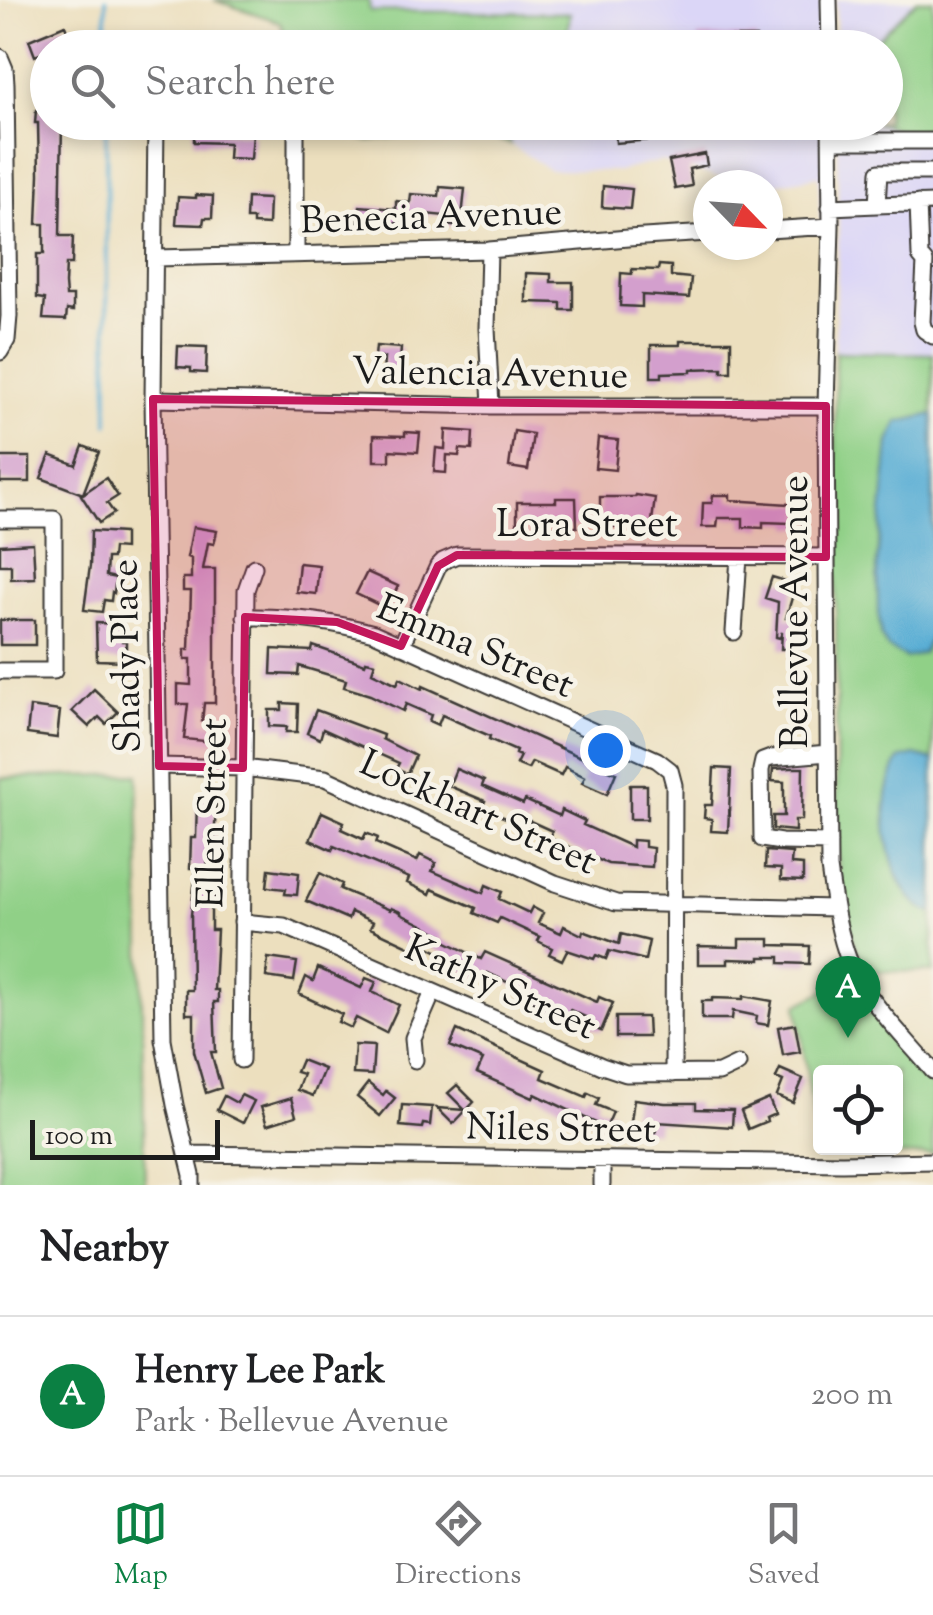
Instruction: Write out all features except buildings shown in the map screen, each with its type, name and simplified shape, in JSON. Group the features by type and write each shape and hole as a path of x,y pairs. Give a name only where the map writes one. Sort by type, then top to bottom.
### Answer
{"street":[{"path":"829,0 830,30"},
{"path":"0,57 6,84 3,206 10,316 2,349"},
{"name":"Shady Place","path":"156,140 153,399 163,1039 192,1185"},
{"path":"296,140 296,253"},
{"path":"830,141 933,141"},
{"name":"Bellevue Avenue","path":"830,141 826,406 829,868 834,908 847,956 876,1005 933,1071"},
{"path":"878,205 879,172 933,172"},
{"path":"830,207 926,203 920,256 925,262 922,322 924,330 933,336"},
{"path":"783,229 831,226"},
{"name":"Benecia Avenue","path":"156,258 490,250 693,234"},
{"path":"490,250 487,328 491,406"},
{"name":"Valencia Avenue","path":"153,399 491,406 826,406"},
{"path":"0,519 54,519 54,671 0,672"},
{"name":"Lora Street","path":"400,646 438,566 451,557 826,558"},
{"path":"734,632 739,557"},
{"name":"Ellen Street","path":"241,1060 245,617 246,590 254,567"},
{"name":"Emma Street","path":"245,617 286,616 337,622 374,634 657,760 670,770 674,785 674,904"},
{"path":"828,753 771,758 764,761 760,770 762,838 829,843"},
{"name":"Lockhart Street","path":"160,766 243,768 325,778 575,891 616,904 834,908"},
{"path":"673,1074 674,904"},
{"name":"Kathy Street","path":"242,922 284,926 626,1074 719,1073 738,1064"},
{"path":"415,1060 412,1038 433,992"},
{"name":"Niles Street","path":"187,1154 933,1161"},
{"path":"602,1160 602,1185"}],"highlighted area":[{"path":"153,399 826,406 826,557 457,555 438,566 401,646 337,622 245,617 243,768 159,766"}],"shaded area":[{"path":"369,0 822,0 822,30 568,30 569,13 369,11"},
{"path":"836,0 917,0 886,30 837,30"},
{"path":"933,125 933,354 835,352 837,140 903,140 903,130 916,133"},
{"path":"510,140 823,140 824,220 820,220 819,176 783,182 783,170 693,170 661,161 618,171 550,170"}],"green space":[{"path":"214,0 369,0 370,11 570,13 568,30 282,30 280,22"},
{"path":"917,0 933,0 933,125 916,134 903,131 903,30 886,30"},
{"path":"835,352 933,354 933,972 865,971 843,895 837,847"},
{"path":"138,774 145,1185 0,1185 0,778"},
{"path":"851,977 863,1000 933,1084 933,1155 903,1155 903,1065 813,1065 813,1114 797,1005"}],"water":[{"path":"933,414 933,633 923,653 907,658 888,648 881,636 878,609 877,563 889,442 898,422"},
{"path":"915,755 933,760 933,913 920,907 901,883 887,834 887,792 892,775 899,759"}],"waterway":[{"path":"106,0 106,30"},
{"path":"106,140 108,424"}],"place":[{"name":"Henry Lee Park","path":"848,1038"}]}
